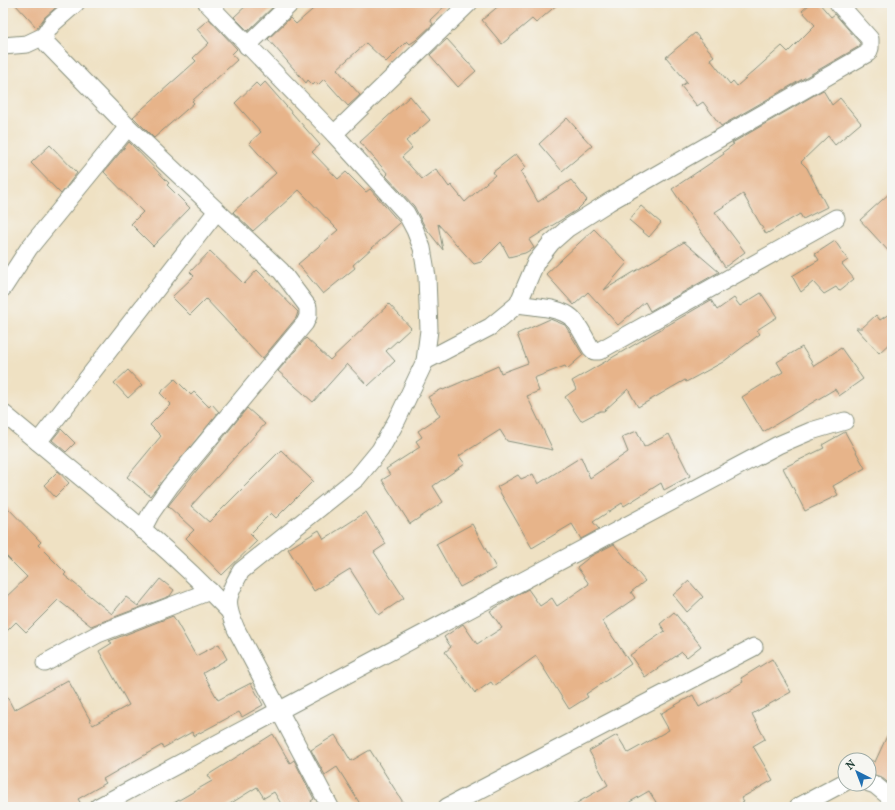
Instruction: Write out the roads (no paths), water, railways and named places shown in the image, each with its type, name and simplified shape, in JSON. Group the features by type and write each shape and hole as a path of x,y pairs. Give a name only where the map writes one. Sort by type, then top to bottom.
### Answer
{"street":[{"path":"3,46 27,44 44,36 52,24 76,3"},
{"path":"208,3 247,46 334,134 406,213 416,230 422,248 427,277 429,330 424,361 397,420 380,450 357,478 241,570 229,592 228,610"},
{"path":"247,46 291,3"},
{"path":"334,134 469,3"},
{"path":"424,361 490,327 518,304 536,262 552,243 568,228 609,202 868,53 870,48 870,39 838,3"},
{"path":"44,36 47,44 128,127 281,272 308,307 308,316 301,328 170,486 151,512 142,530"},
{"path":"3,288 29,248 128,127"},
{"path":"38,442 217,211"},
{"path":"518,304 562,312 572,318 577,324 591,348 594,351 599,351 836,218"},
{"path":"3,413 142,530 210,591 228,610 330,807"},
{"path":"98,807 778,445 811,431 845,421"},
{"path":"45,663 98,634 210,591"},
{"path":"448,807 754,647"},
{"path":"798,807 837,786"},
{"path":"877,787 892,799"}]}
